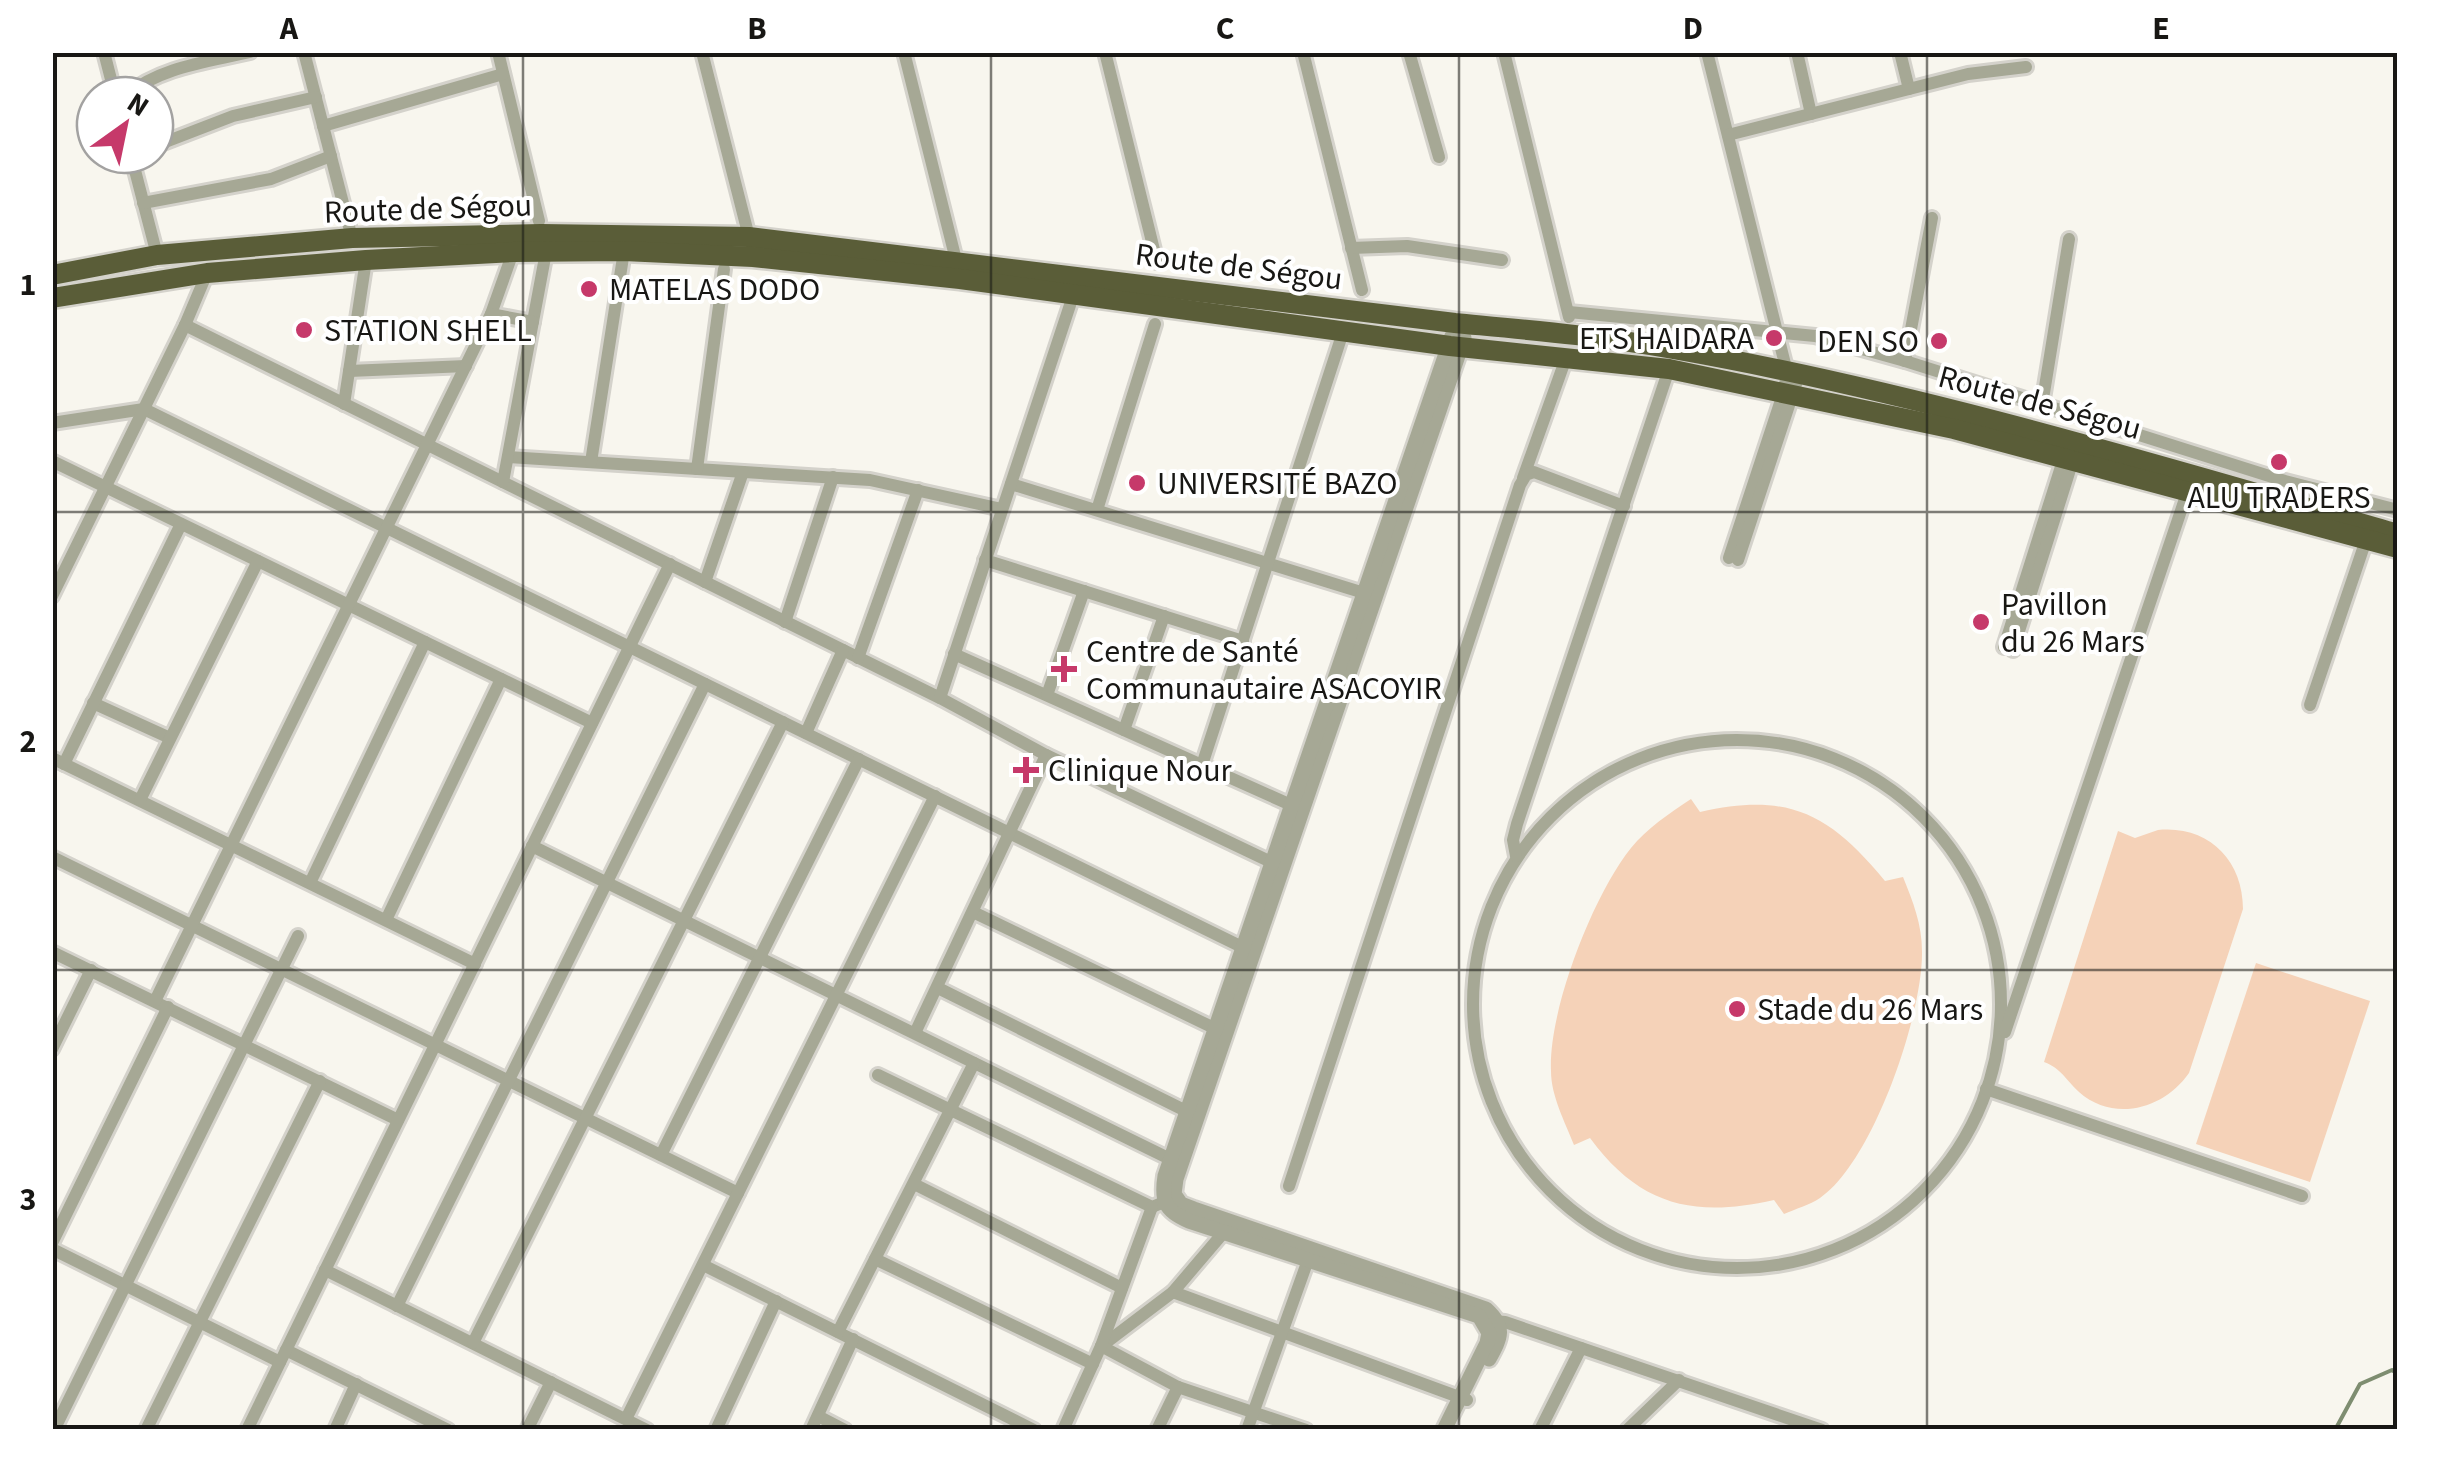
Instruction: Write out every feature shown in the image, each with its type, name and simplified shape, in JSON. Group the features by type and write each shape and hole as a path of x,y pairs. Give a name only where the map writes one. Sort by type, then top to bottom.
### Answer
{"highway":[{"name":"Route de Ségou","path":"52,275 157,255 352,238 542,234 748,237 1462,323 1570,323 1671,359 1791,383 1879,391 2071,450 2398,534"},
{"name":"Route de Ségou","path":"52,298 207,273 513,252 624,251 754,256 960,279 1343,332 1566,358 1671,359"},
{"name":"Route de Ségou","path":"2190,482 2398,548"}],"street":[{"path":"159,75 250,52"},
{"path":"304,52 352,238"},
{"path":"498,52 538,221"},
{"path":"702,52 748,237"},
{"path":"904,52 956,260"},
{"path":"1104,52 1157,262"},
{"path":"1303,52 1362,290"},
{"path":"1409,52 1438,157"},
{"path":"1504,52 1570,323 1814,336 2285,481 2398,510"},
{"path":"1707,52 1791,383 1734,559"},
{"path":"1796,52 1811,114"},
{"path":"1900,52 1909,89"},
{"path":"1728,134 1968,74 2026,67"},
{"path":"323,126 503,74"},
{"path":"175,138 233,116 316,97"},
{"path":"144,203 271,179 331,156"},
{"path":"136,175 157,255"},
{"path":"1905,362 1932,218"},
{"path":"2042,404 2069,240"},
{"path":"1351,248 1407,246 1502,260"},
{"path":"591,462 624,251"},
{"path":"448,1430 432,1426 356,1384 200,1322 52,1246 161,1004 192,925 491,314 513,252"},
{"path":"503,482 546,252"},
{"path":"344,404 366,260"},
{"path":"697,469 724,269"},
{"path":"52,596 207,273"},
{"path":"940,698 1073,296"},
{"path":"491,314 533,322"},
{"path":"1063,1430 1122,1288 1176,1179 1462,323"},
{"path":"1096,510 1155,324"},
{"path":"185,325 940,698 1046,755 1272,862"},
{"path":"1202,765 1343,332"},
{"path":"1456,346 1364,594 1214,1028 1164,1176 1164,1202 1175,1215 1224,1232 1822,1430"},
{"path":"1289,1186 1520,485 1566,358"},
{"path":"1516,856 1513,840 1517,824 1671,359"},
{"path":"348,371 466,366"},
{"path":"52,423 144,410 1242,946"},
{"path":"2008,648 2071,450"},
{"path":"508,457 870,480 1002,509"},
{"path":"52,461 592,723"},
{"path":"705,582 743,472"},
{"path":"1520,485 1526,475 1534,472 1624,506"},
{"path":"785,622 833,477"},
{"path":"1992,1072 2002,1020 2000,987 1985,913 1950,848 1926,820 1851,765 1789,745 1743,740 1684,745 1656,752 1596,780 1562,806 1516,856 1490,909 1475,969 1473,1015 1483,1074 1506,1131 1532,1168 1568,1206 1622,1242 1689,1263 1722,1267 1815,1257 1894,1217 1935,1178 1968,1130 1986,1089 1992,1072 2190,482"},
{"path":"1011,484 1364,594"},
{"path":"858,658 918,490"},
{"path":"181,524 93,703 58,761 474,964"},
{"path":"2310,705 2366,540"},
{"path":"985,560 1243,641"},
{"path":"140,800 258,561"},
{"path":"247,1430 670,564"},
{"path":"1047,695 1084,591"},
{"path":"1124,730 1164,616"},
{"path":"310,884 425,642"},
{"path":"806,733 842,650"},
{"path":"954,654 1291,805"},
{"path":"386,920 502,679"},
{"path":"397,1306 705,684"},
{"path":"93,703 170,738"},
{"path":"473,1343 783,722"},
{"path":"915,1034 1046,755"},
{"path":"660,1155 860,759"},
{"path":"626,1419 935,796"},
{"path":"532,846 1170,1158"},
{"path":"52,857 738,1193"},
{"path":"973,912 1214,1028"},
{"path":"54,1430 298,936"},
{"path":"52,952 398,1120"},
{"path":"52,1049 91,970"},
{"path":"938,988 1186,1111"},
{"path":"838,1332 974,1062"},
{"path":"878,1076 1164,1202 1472,1302 1492,1322"},
{"path":"146,1430 320,1082"},
{"path":"1986,1089 2302,1196"},
{"path":"914,1184 1122,1288"},
{"path":"1101,1346 1172,1292 1224,1232"},
{"path":"876,1259 1093,1364"},
{"path":"1247,1430 1308,1260"},
{"path":"702,1265 1034,1430"},
{"path":"325,1270 647,1430"},
{"path":"1172,1292 1464,1399"},
{"path":"716,1430 776,1302"},
{"path":"1454,1430 1492,1322"},
{"path":"810,1430 852,1339"},
{"path":"1101,1346 1178,1387 1306,1430"},
{"path":"1540,1430 1581,1348"},
{"path":"1626,1430 1678,1380"},
{"path":"527,1430 550,1382"},
{"path":"335,1430 356,1384"},
{"path":"1157,1430 1178,1387"},
{"path":"1444,1430 1464,1399"},
{"path":"818,1416 844,1430"}],"shaded area":[{"name":"Stade du 26 Mars","path":"1691,799 1700,812 1731,806 1782,807 1825,824 1885,881 1903,877 1919,923 1922,952 1914,1012 1876,1121 1840,1180 1820,1198 1784,1214 1774,1200 1694,1206 1649,1192 1609,1161 1590,1138 1574,1145 1553,1090 1552,1046 1557,1017 1588,923 1631,848 1651,827"},
{"path":"2158,830 2192,833 2219,849 2237,875 2243,909 2189,1073 2166,1096 2152,1103 2138,1108 2107,1107 2079,1092 2044,1062 2118,831 2135,838"},
{"path":"2256,963 2370,1001 2310,1182 2196,1144"}],"waterway":[{"path":"2335,1430 2360,1384 2392,1370 2398,1374"}],"place":[{"name":"MATELAS DODO","path":"589,289"},
{"name":"STATION SHELL","path":"304,330"},
{"name":"ETS HAIDARA","path":"1774,338"},
{"name":"DEN SO","path":"1939,341"},
{"name":"ALU TRADERS","path":"2279,462"},
{"name":"UNIVERSITÉ BAZO","path":"1137,483"},
{"name":"Pavillon du 26 Mars","path":"1981,622"},
{"name":"Centre de Santé Communautaire ASACOYIR","path":"1064,669"},
{"name":"Clinique Nour","path":"1026,770"},
{"name":"Stade du 26 Mars","path":"1737,1009"}]}
